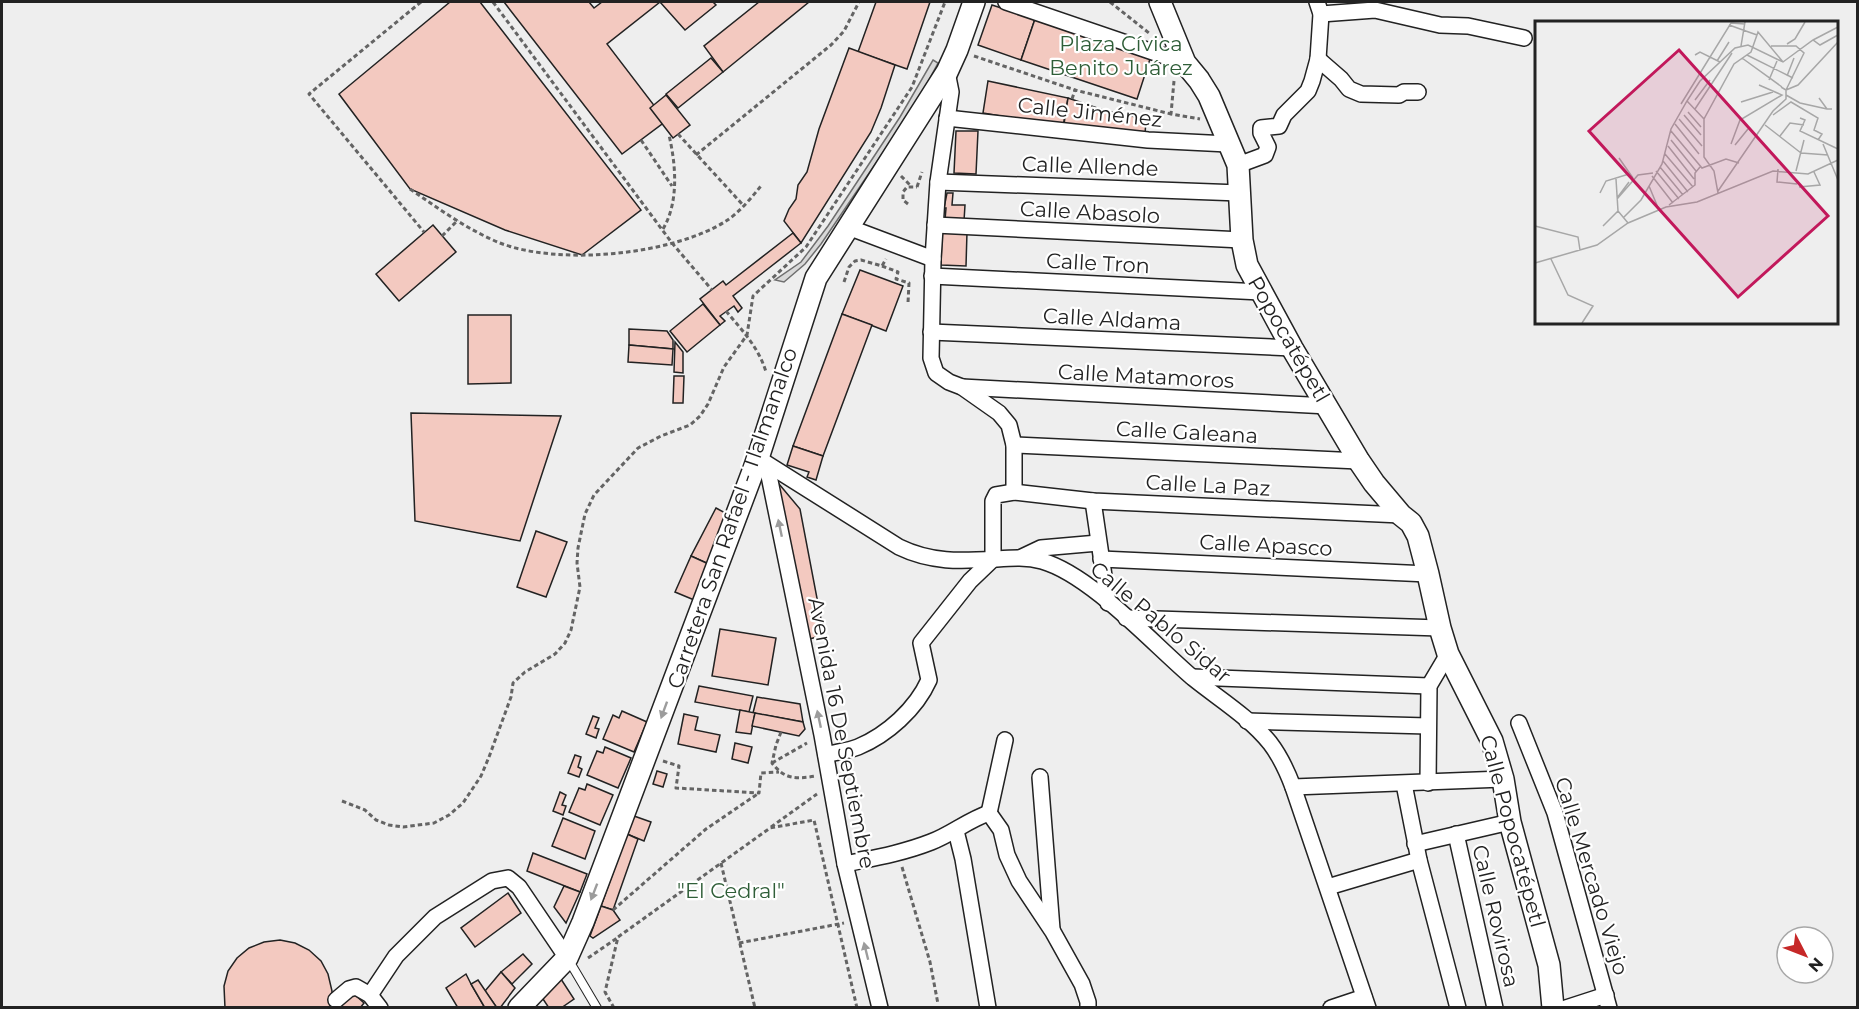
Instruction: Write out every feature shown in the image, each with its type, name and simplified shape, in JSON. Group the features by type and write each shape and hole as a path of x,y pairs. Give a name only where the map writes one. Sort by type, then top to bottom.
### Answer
{"street":[{"name":"Carretera San Rafael - Tlalmanalco","path":"519,1008 571,963 646,756 762,462 816,278 947,72 974,2"},
{"path":"1006,2 1181,61"},
{"name":"Popocatépetl","path":"1160,2 1181,61 1199,80 1209,96 1238,165 1242,240 1247,265 1292,348 1359,461 1401,515 1411,523 1428,574 1440,628"},
{"path":"1238,165 1265,155 1268,147 1261,128 1279,126 1284,115 1308,91 1318,59 1318,5 1376,6 1440,25 1468,26 1524,38"},
{"path":"1318,59 1349,89 1361,94 1418,93"},
{"path":"826,755 857,748 874,739 893,725 914,704 929,680 921,643 954,599 993,559 993,501 996,495 1014,492 1014,444 1009,424 999,413 962,387 948,382 936,373 931,358 932,276 938,182 951,92 947,72"},
{"name":"Calle Jiménez","path":"947,118 1148,140 1228,144"},
{"name":"Calle Allende","path":"938,182 1239,193"},
{"name":"Calle Abasolo","path":"935,225 1242,240"},
{"path":"848,227 933,259"},
{"name":"Calle Tron","path":"932,276 1261,292"},
{"name":"Calle Aldama","path":"931,332 1292,348"},
{"name":"Calle Matamoros","path":"962,387 1328,406"},
{"name":"Calle Galeana","path":"1014,444 1359,461"},
{"name":"Calle Pablo Sidar","path":"762,462 917,556 943,561 1022,557 1059,567 1108,603 1192,677 1248,721 1268,741 1282,761 1293,787 1366,1002"},
{"name":"Avenida 16 De Septiembre","path":"762,462 822,735 845,864 880,1008"},
{"name":"Calle La Paz","path":"1014,492 1093,501 1401,515"},
{"path":"1093,501 1108,603"},
{"path":"1022,557 1041,548 1098,543"},
{"name":"Calle Apasco","path":"1101,559 1428,574"},
{"path":"1126,618 1440,628"},
{"name":"Calle Popocatépetl","path":"1440,628 1448,654 1492,741 1503,779 1510,822 1550,965 1553,1008"},
{"path":"1428,783 1429,686 1448,654"},
{"path":"1192,677 1429,686"},
{"path":"1248,721 1428,726"},
{"name":"Calle Mercado Viejo","path":"1519,723 1555,813 1608,1001"},
{"path":"1005,740 989,813 1001,830 1007,855 1019,881 1053,932 1082,984 1088,1005"},
{"path":"1040,777 1053,932"},
{"path":"1293,787 1503,779"},
{"path":"1404,784 1415,844 1458,1008"},
{"path":"845,864 898,854 956,831 974,819 989,813"},
{"path":"1415,844 1510,822"},
{"path":"956,831 963,859 986,1002"},
{"name":"Calle Rovirosa","path":"1456,834 1495,1008"},
{"path":"1328,887 1419,860"},
{"path":"370,995 396,956 435,917 492,881 508,878 519,887 571,963"},
{"path":"336,999 356,987 370,995 380,1008"},
{"path":"1566,1008 1608,1001"},
{"path":"1331,1008 1366,1002"}],"lane":[{"path":"571,963 597,1008"}],"path":[{"path":"421,2 309,94 424,232"},
{"path":"493,2 672,243 712,290"},
{"path":"696,155 831,45 844,31 859,2"},
{"path":"342,801 365,810 376,820 403,827 434,823 463,802 485,766 512,697 513,683 525,672 555,654 571,630 580,586 577,564 578,548 585,514 594,495 638,448 696,422 708,404 724,367 747,335 753,296 806,247 912,87 945,2"},
{"path":"1110,2 1151,35 1146,49"},
{"path":"957,50 1075,90 1171,114 1219,122"},
{"path":"1171,114 1181,61"},
{"path":"1072,99 1075,90"},
{"path":"678,134 743,205"},
{"path":"663,229 671,216 675,199 673,155 669,135"},
{"path":"641,140 673,187"},
{"path":"897,172 915,187 907,187 902,195 903,200 908,204"},
{"path":"410,189 458,220 501,243 550,255 597,254 691,238 727,221 761,186"},
{"path":"441,236 458,220"},
{"path":"882,266 888,255"},
{"path":"844,282 850,264 856,260 882,266 898,272 896,279 909,284 908,303"},
{"path":"726,312 747,335"},
{"path":"772,763 781,732"},
{"path":"772,763 822,735"},
{"path":"659,760 679,766 676,788 759,793"},
{"path":"772,763 779,772 788,777 830,779"},
{"path":"759,793 761,773 779,772"},
{"path":"571,963 618,937 770,828 830,779"},
{"path":"613,909 706,828 759,793"},
{"path":"770,828 814,820 857,1008"},
{"path":"898,854 930,962 938,1004"},
{"path":"721,863 755,1008"},
{"path":"740,943 858,920"},
{"path":"614,1008 605,992 618,937"}],"green space":[{"path":"2,2 1857,2 1857,1007 2,1008"}],"shaded area":[{"path":"933,60 938,63 916,104 821,244 805,264 784,282 775,280 801,262 828,226 900,117"}],"building":[{"path":"450,2 480,2 641,210 582,255 505,230 410,189 339,94"},
{"path":"504,2 589,2 594,8 602,2 660,2 607,44 666,121 622,154"},
{"path":"660,2 713,2 716,5 685,30"},
{"path":"759,2 809,2 723,72 704,46"},
{"path":"876,2 930,2 907,69 858,52"},
{"path":"992,5 1035,19 1021,60 978,45"},
{"path":"1035,19 1150,59 1137,99 1021,60"},
{"path":"849,48 895,65 871,132 801,243 784,221 796,199 798,185 807,172 819,129"},
{"path":"711,58 723,72 678,108 666,94"},
{"path":"988,81 1068,98 1063,127 983,113"},
{"path":"666,95 690,125 673,138 650,108"},
{"path":"1068,98 1106,111 1146,119 1145,135 1064,124"},
{"path":"956,131 978,131 976,174 954,173"},
{"path":"947,193 953,193 952,205 965,205 964,221 945,220 946,208 944,208"},
{"path":"433,225 456,252 399,301 376,274"},
{"path":"942,231 967,232 966,266 941,265"},
{"path":"793,233 801,243 733,296 742,308 738,312 734,306 720,316 725,321 720,325 700,299 723,281 726,285"},
{"path":"860,270 903,286 886,331 842,314"},
{"path":"703,304 720,325 687,352 670,331"},
{"path":"842,314 872,325 823,456 793,446"},
{"path":"468,315 511,315 511,383 468,384"},
{"path":"629,329 667,331 673,340 673,349 629,345"},
{"path":"675,342 683,352 683,373 674,372"},
{"path":"629,345 673,349 672,365 628,362"},
{"path":"674,376 684,376 683,403 673,403"},
{"path":"411,413 561,416 520,541 415,521"},
{"path":"793,446 823,456 816,480 807,477 809,472 787,465"},
{"path":"779,484 800,509 824,635 806,640 774,485"},
{"path":"716,508 731,516 713,566 691,556"},
{"path":"536,531 567,542 546,597 517,587"},
{"path":"691,556 713,566 699,602 675,592"},
{"path":"720,629 776,638 768,685 712,676"},
{"path":"699,686 753,696 749,712 695,702"},
{"path":"757,697 800,704 803,722 753,713"},
{"path":"740,710 755,713 751,734 736,732"},
{"path":"622,711 647,722 634,752 603,739 613,715 619,718"},
{"path":"755,713 803,722 805,729 799,736 752,726"},
{"path":"684,714 698,717 695,730 720,735 716,752 678,744"},
{"path":"593,716 599,718 595,728 599,729 596,738 586,734"},
{"path":"735,743 752,747 748,763 732,759"},
{"path":"605,747 631,758 618,788 587,775 597,751 603,753"},
{"path":"575,755 581,757 578,767 582,769 579,777 568,773"},
{"path":"657,771 667,774 663,787 653,784"},
{"path":"587,784 613,795 600,825 569,812 579,788 585,790"},
{"path":"560,792 566,795 562,805 566,806 563,815 553,811"},
{"path":"634,816 651,822 644,841 627,834"},
{"path":"563,818 595,831 585,859 552,846"},
{"path":"627,834 638,839 613,910 601,906"},
{"path":"533,853 587,874 580,892 527,871"},
{"path":"564,886 580,892 566,923 554,907"},
{"path":"508,893 521,913 475,947 461,928"},
{"path":"601,906 613,910 620,920 593,938 590,936"},
{"path":"280,940 295,943 309,950 321,961 328,974 332,991 330,1007 225,1008 224,986 228,971 237,958 249,948 264,942"},
{"path":"523,954 532,964 512,984 501,972"},
{"path":"501,972 515,988 500,1008 497,1008 485,991"},
{"path":"466,974 485,1008 458,1008 446,988"},
{"path":"559,976 574,999 561,1008 549,1008 541,996"},
{"path":"478,980 497,1008 485,1008 471,984"},
{"path":"353,993 364,1003 360,1008 339,1008"}],"park label":[{"name":"Plaza Cívica Benito Juárez","path":"1121,55"},
{"name":"\"El Cedral\"","path":"731,890"}]}
